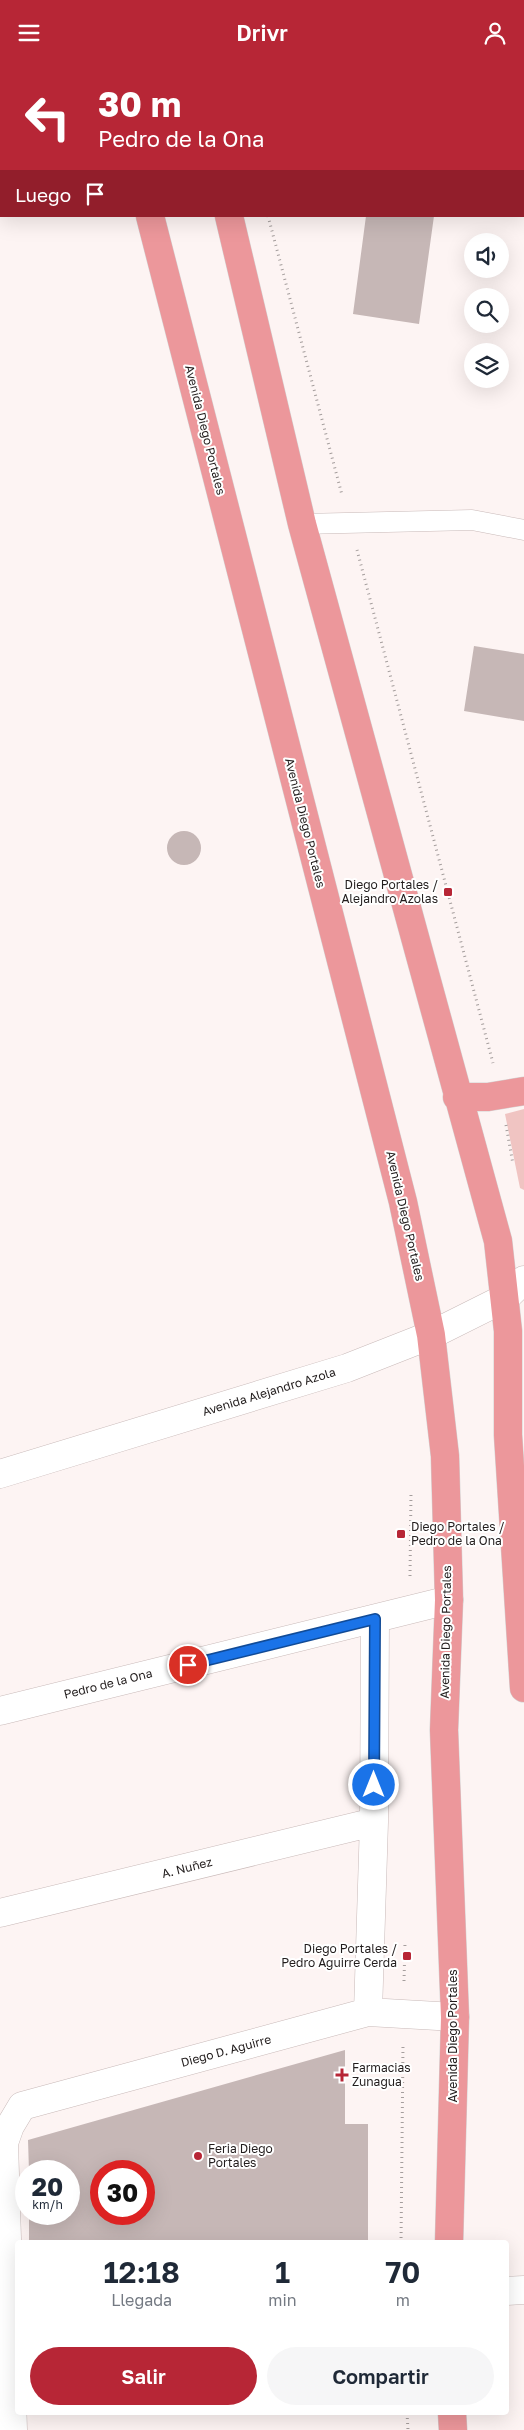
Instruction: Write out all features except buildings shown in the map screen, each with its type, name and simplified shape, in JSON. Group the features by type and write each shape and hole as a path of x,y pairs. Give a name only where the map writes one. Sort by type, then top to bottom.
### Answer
{"main road":[{"name":"Avenida Diego Portales","path":"150,217 403,1202 431,1335 445,1456 449,1600 444,1730 455,2017 450,2240"},
{"path":"229,217 302,524 457,1097 498,1241 514,1289 508,1340 508,1435 524,1688"},
{"path":"457,1097 512,1093"},
{"path":"452,2415 453,2430"}],"street":[{"name":"Avenida Alejandro Azola","path":"0,1474 347,1368 431,1335 514,1289"},
{"name":"Pedro de la Ona","path":"0,1711 449,1600"},
{"path":"368,2012 374,1822 375,1619"},
{"name":"A. Nuñez","path":"0,1913 374,1822"},
{"name":"Diego D. Aguirre","path":"9,2298 4,2143 10,2126 22,2107 368,2012 455,2017"},
{"path":"509,2291 524,2290"},
{"path":"9,2298 13,2430"}],"lane":[{"path":"302,524 472,520 524,530"}],"path":[{"path":"268,217 494,1066 512,1093 514,1170"},
{"path":"410,1610 412,1484"},
{"path":"401,2240 405,1935"},
{"path":"408,2415 408,2430"}],"shaded area":[{"path":"524,1109 524,1190 520,1188 505,1114"}],"place":[{"name":"Diego Portales / Alejandro Azolas","path":"448,892"},
{"name":"Diego Portales / Pedro de la Ona","path":"401,1534"},
{"name":"Diego Portales / Pedro Aguirre Cerda","path":"407,1956"},
{"name":"Farmacias Zunagua","path":"342,2075"},
{"name":"Feria Diego Portales","path":"198,2156"}],"route":[{"path":"188,1665 375,1619 374,1785"}]}
